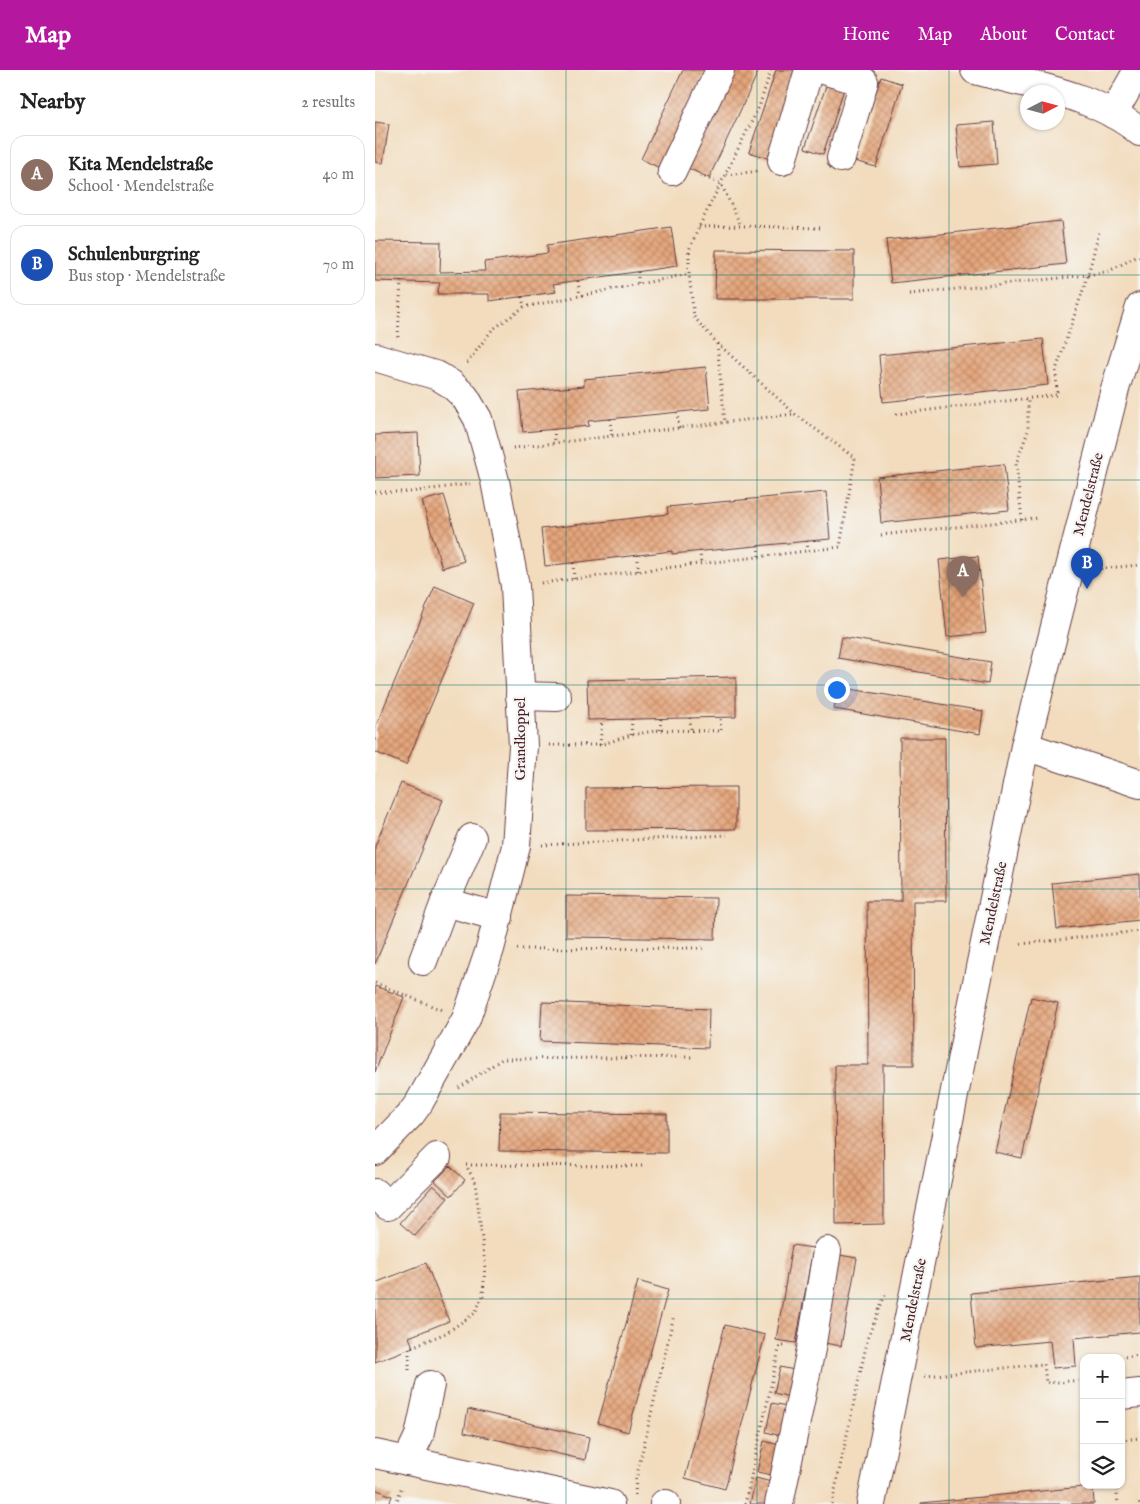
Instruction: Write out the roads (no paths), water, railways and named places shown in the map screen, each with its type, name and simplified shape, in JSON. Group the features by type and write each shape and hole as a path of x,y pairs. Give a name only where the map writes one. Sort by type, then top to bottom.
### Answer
{"street":[{"path":"674,168 720,70"},
{"path":"782,161 809,70"},
{"path":"823,70 864,82 841,158"},
{"path":"975,70 1087,100 1126,121 1140,132"},
{"path":"1113,114 1138,70"},
{"name":"Mendelstraße","path":"871,1504 1025,746 1115,389 1140,307"},
{"name":"Grandkoppel","path":"375,1151 411,1114 419,1103 466,1019 491,949 516,846 523,746 515,586 495,481 478,419 465,397 451,384 438,376 386,360"},
{"path":"520,696 557,697"},
{"path":"1025,746 1140,784"},
{"path":"423,961 445,902 473,838"},
{"path":"445,902 499,917"},
{"path":"375,1193 388,1206 448,1158"},
{"path":"779,1504 811,1350 827,1251"},
{"path":"407,1461 419,1436 419,1380"},
{"path":"1125,1395 1140,1393"},
{"path":"375,1454 610,1504"}],"place":[{"name":"Schulenburgring","path":"1087,589"},
{"name":"Kita Mendelstraße","path":"963,597"}]}
